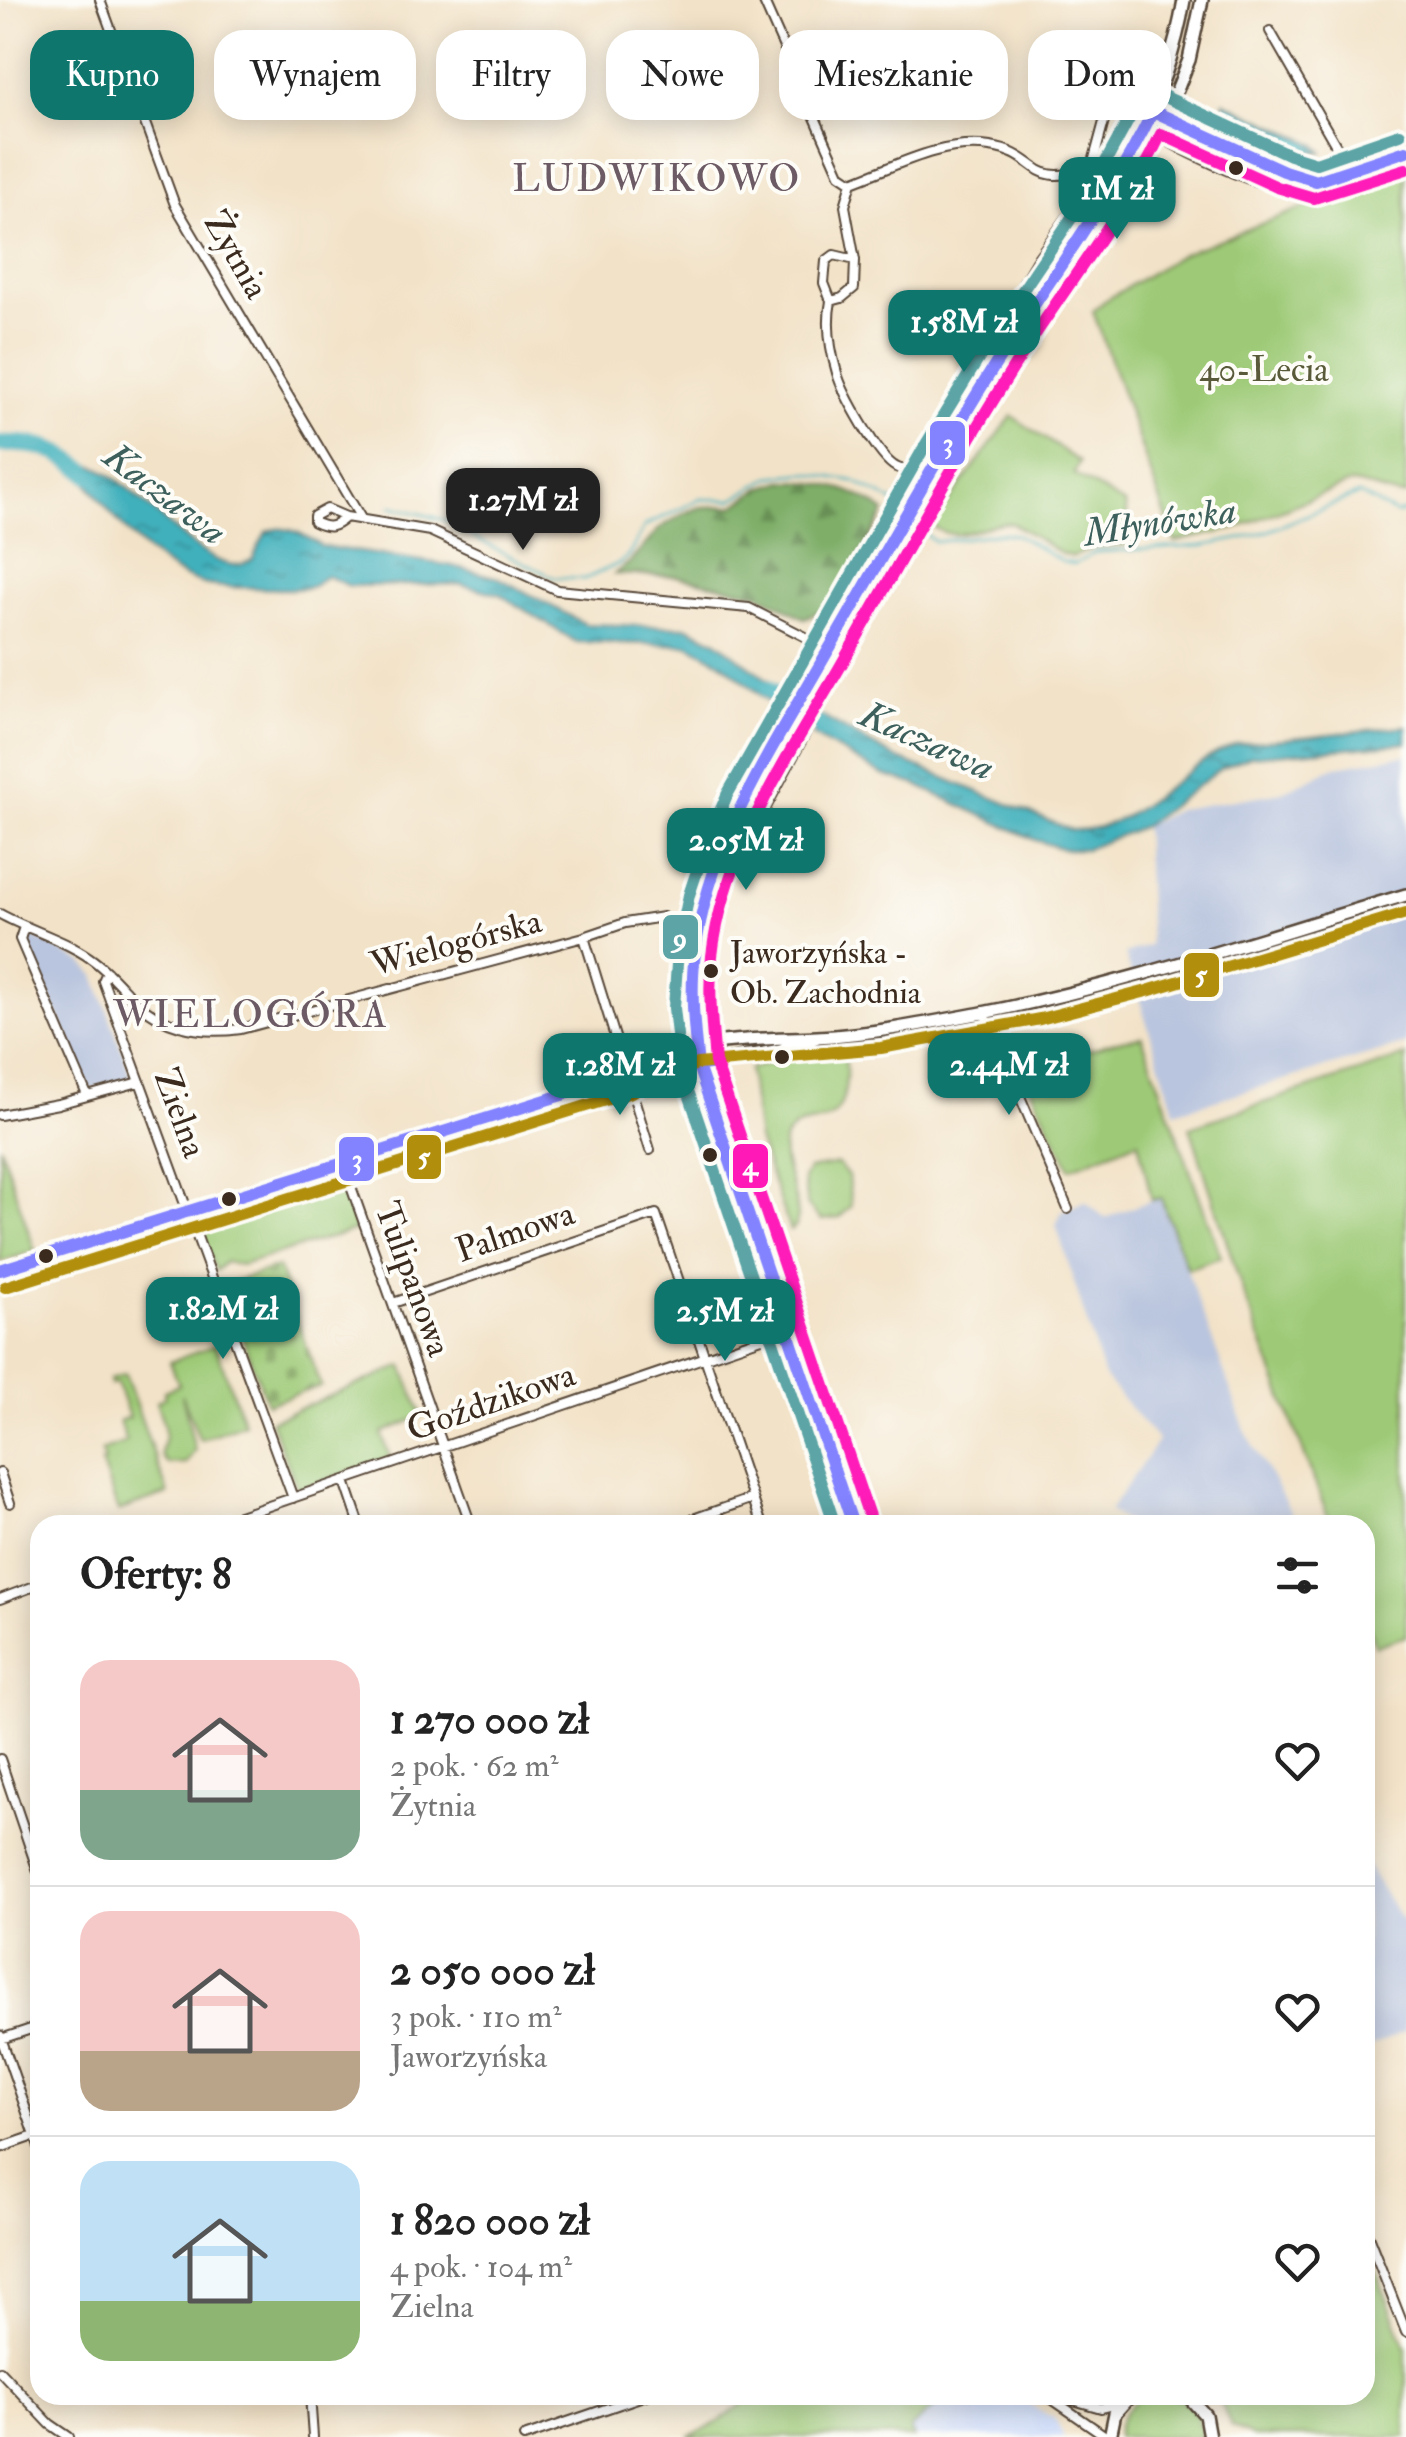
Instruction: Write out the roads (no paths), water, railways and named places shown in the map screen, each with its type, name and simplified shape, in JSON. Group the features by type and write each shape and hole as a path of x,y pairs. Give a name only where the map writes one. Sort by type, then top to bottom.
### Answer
{"main road":[{"path":"1171,56 1184,0"},
{"path":"1171,105 1189,60 1202,0"},
{"path":"850,1515 698,1066 692,977 702,903 726,838 900,520 1149,120"},
{"path":"869,1515 716,1063 710,989 719,914 744,844 912,534 1165,120"},
{"path":"1171,120 1316,181"},
{"path":"1146,126 1272,185 1292,188 1406,151"},
{"path":"626,1075 642,1064 695,1048 780,1037 818,1037 984,1012 1126,978 1406,895"},
{"path":"0,1270 626,1075 716,1063 781,1050 818,1037"},
{"path":"1109,2437 1112,2421 1123,2405"},
{"path":"1198,2405 1208,2432 1219,2437"}],"street":[{"name":"Żytnia","path":"100,0 176,205 362,520"},
{"path":"763,0 840,174 852,182"},
{"path":"1270,31 1350,170"},
{"path":"855,260 834,255 826,261 824,283 831,302 826,320 838,377 884,457 896,467 912,467 1038,258 1077,207 1104,120"},
{"path":"1137,120 1146,126"},
{"path":"852,182 915,157 961,148 990,147 1010,152 1047,176 1092,168"},
{"path":"831,302 854,288 855,260 846,206 852,182"},
{"path":"346,517 430,531 461,542 557,590 749,608 829,648"},
{"name":"Wielogórska","path":"0,914 88,956 157,1018 198,1032 241,1029 584,938 625,922 663,917"},
{"path":"24,928 20,939 88,1095"},
{"path":"584,938 650,1150"},
{"name":"Zielna","path":"106,972 104,981 139,1082 293,1498"},
{"path":"984,1012 1068,1209"},
{"path":"0,1115 139,1082"},
{"name":"Tulipanowa","path":"342,1164 467,1515"},
{"name":"Palmowa","path":"392,1303 656,1214 704,1359"},
{"name":"Goździkowa","path":"241,1515 785,1330"},
{"path":"704,1359 759,1515"},
{"path":"0,1472 10,1503"},
{"path":"345,1481 357,1515"},
{"path":"705,1515 753,1498"},
{"path":"0,1598 30,1588"},
{"path":"0,1759 30,1848"},
{"path":"30,2029 1,2037 30,2114"},
{"path":"0,2148 30,2138"},
{"path":"1375,2253 1406,2332"},
{"path":"0,2372 30,2403"},
{"path":"32,2405 68,2437"},
{"path":"311,2405 314,2437"},
{"path":"524,2437 617,2405"},
{"path":"1061,2405 1109,2437"}],"water":[{"path":"1224,102 1315,144 1322,152 1291,153 1225,122"},
{"path":"74,462 94,466 112,476 186,539 222,562 237,565 252,560 266,532 281,529 302,534 321,546 448,565 499,578 585,624 688,627 717,641 789,696 781,712 722,663 689,645 576,642 499,594 460,584 349,586 327,576 310,587 294,589 200,583 163,564 128,533"},
{"path":"823,717 894,757 1071,830 1116,821 1195,766 1237,744 1406,726 1406,743 1251,756 1220,769 1144,826 1086,849 1063,849 914,784 883,775 813,736"}],"waterway":[{"name":"Kaczawa","path":"0,444 49,449 90,475"},
{"name":"Młynówka","path":"391,506 452,522 478,540 555,578 585,579 620,563 645,526 701,499 732,500 770,477 806,473 854,481 894,502 901,510"},
{"name":"Młynówka","path":"921,530 935,542 1001,533 1017,535 1063,562 1075,564 1096,552 1203,546 1239,539 1359,494 1396,514 1406,511"},
{"name":"Kaczawa","path":"768,689 836,738"}],"place":[{"name":"Jaworzyńska - Ob. Zachodnia","path":"711,971"}],"district":[{"name":"LUDWIKOWO","path":"657,179"},
{"name":"WIELOGÓRA","path":"251,1015"}],"park label":[{"name":"40-Lecia","path":"1264,370"}]}
